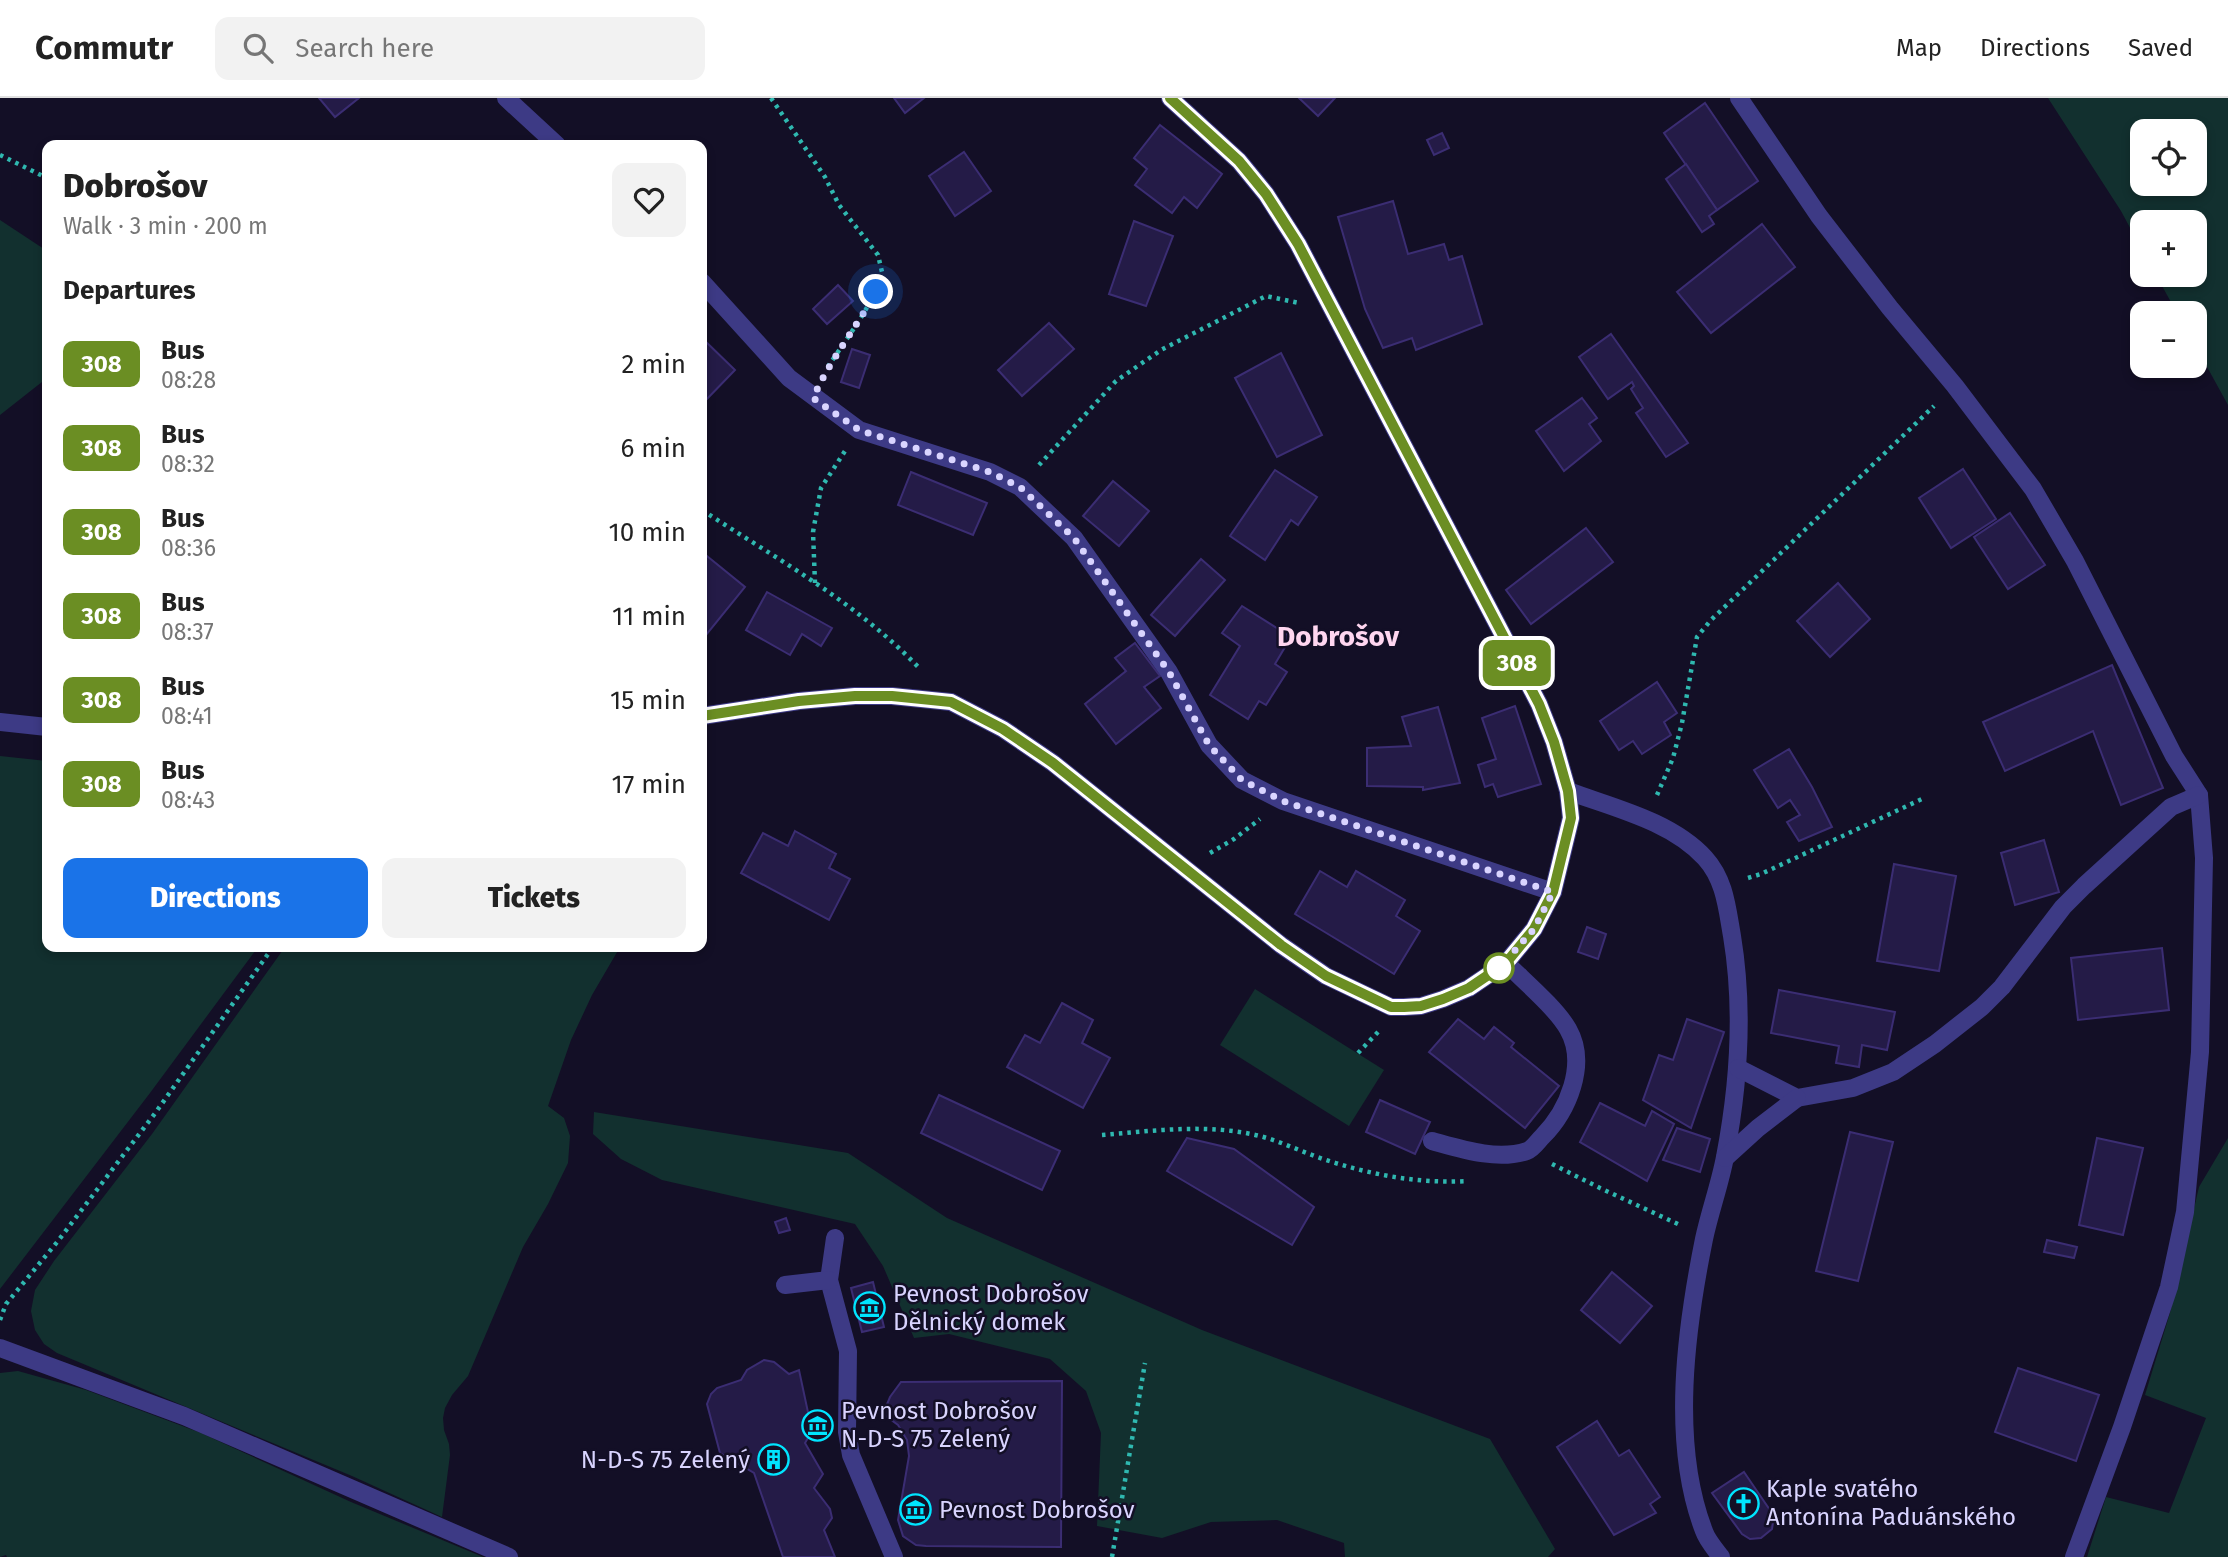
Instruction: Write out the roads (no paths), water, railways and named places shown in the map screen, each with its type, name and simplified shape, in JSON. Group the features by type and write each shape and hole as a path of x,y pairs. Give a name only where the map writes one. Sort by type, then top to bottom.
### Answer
{"street":[{"path":"506,98 552,140"},
{"path":"707,715 799,701 855,696 892,696 951,702 1003,729 1053,763 1281,945 1326,976 1391,1007 1421,1006 1469,988 1506,963 1534,929 1553,892 1571,818 1568,791 1554,742 1539,704 1298,244 1266,194 1239,161 1170,98"},
{"path":"1739,98 1819,216 1955,386 2032,489 2057,529 2129,664 2174,756 2199,795 2204,858 2200,1052 2185,1212 2169,1287 2122,1427 2074,1557"},
{"path":"707,288 789,378 859,430 990,472 1020,487 1074,538 1169,672 1209,745 1242,780 1283,801 1553,892"},
{"path":"0,722 42,726"},
{"path":"1568,791 1646,820 1674,834 1705,858 1723,886 1734,947 1738,1068 1725,1158 1705,1236 1689,1321 1684,1418 1691,1486 1704,1533 1721,1557"},
{"path":"1725,1158 1797,1098 1853,1088 1893,1072 1935,1044 1982,1007 2002,987 2063,907 2084,886 2171,807 2199,795"},
{"path":"1432,1141 1493,1155 1529,1151 1552,1127 1568,1099 1576,1071 1576,1049 1568,1029 1506,963"},
{"path":"1738,1068 1797,1098"},
{"path":"835,1238 829,1280 848,1351 847,1432 851,1455 894,1557"},
{"path":"785,1285 829,1280"},
{"path":"0,1348 184,1416 509,1557"}],"place":[{"name":"Pevnost Dobrošov Dělnický domek","path":"870,1308"},
{"name":"Pevnost Dobrošov N-D-S 75 Zelený","path":"818,1425"},
{"name":"N-D-S 75 Zelený","path":"773,1460"},
{"name":"Kaple svatého Antonína Paduánského","path":"1743,1503"},
{"name":"Pevnost Dobrošov","path":"916,1510"}],"district":[{"name":"Dobrošov","path":"1338,636"}]}
